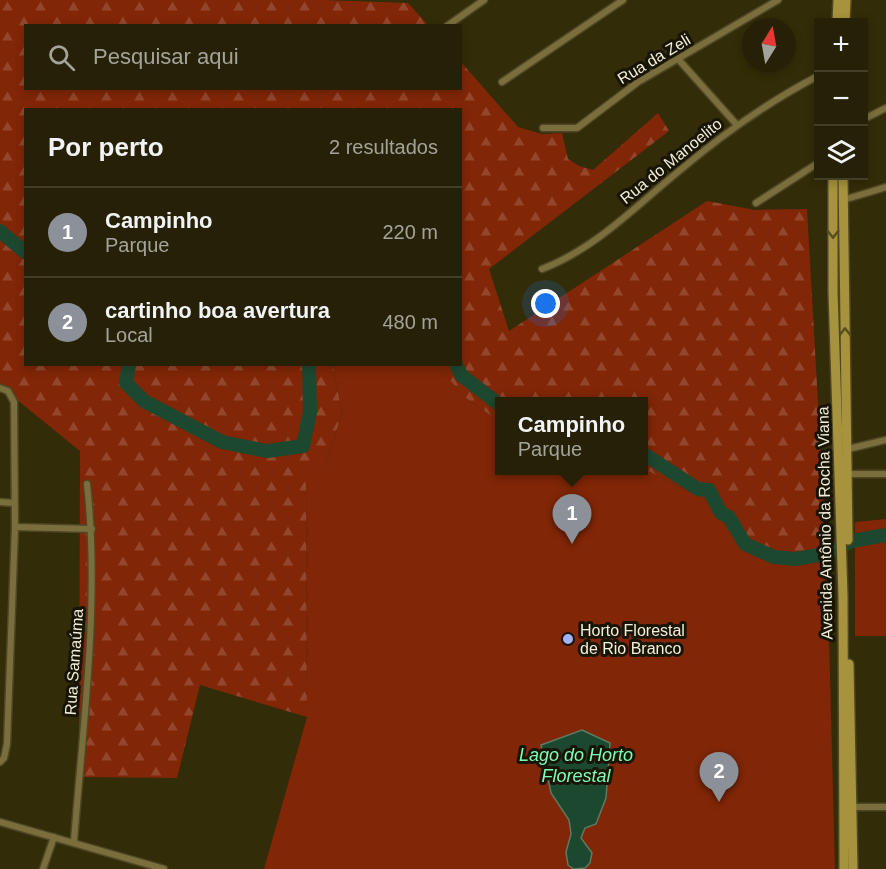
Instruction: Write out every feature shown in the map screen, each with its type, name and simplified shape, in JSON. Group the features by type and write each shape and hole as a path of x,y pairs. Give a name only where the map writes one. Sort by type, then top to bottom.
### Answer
{"main road":[{"path":"837,18 838,0"},
{"path":"845,18 846,0"},
{"name":"Avenida Antônio da Rocha Viana","path":"833,180 833,292 845,538 853,869"},
{"name":"Avenida Antônio da Rocha Viana","path":"843,180 848,449 845,538"},
{"name":"Avenida Antônio da Rocha Viana","path":"844,869 846,596"}],"street":[{"path":"450,24 484,0"},
{"path":"502,82 623,0"},
{"name":"Rua da Zeli","path":"543,128 577,128 638,82 778,0"},
{"path":"679,60 737,125"},
{"name":"Rua do Manoelito","path":"542,269 558,263 590,243 762,106 814,79"},
{"path":"868,117 886,108"},
{"path":"756,203 814,166"},
{"path":"843,200 886,187"},
{"path":"0,388 8,391 14,402 15,502 7,744 0,762"},
{"path":"848,449 886,440"},
{"path":"848,474 886,474"},
{"name":"Rua Samaúma","path":"74,841 91,618 92,529 87,484"},
{"path":"0,502 15,502"},
{"path":"15,527 92,529"},
{"path":"851,807 886,807"},
{"path":"0,822 74,841 164,869"},
{"path":"43,869 54,837"}],"green space":[{"path":"0,0 324,0 408,3 427,24 24,24 24,90 462,90 462,63 518,127 542,134 562,133 568,159 579,166 593,170 658,113 669,131 489,269 509,331 707,201 755,210 807,209 827,561 773,561 742,548 706,500 648,471 648,397 495,397 495,418 463,396 439,366 462,366 462,108 24,108 24,366 333,366 342,413 327,461 306,481 307,717 200,685 177,778 79,777 80,451 0,386"},
{"name":"Horto Florestal de Rio Branco","path":"333,366 439,366 463,396 495,418 495,475 648,475 648,471 706,500 742,548 827,561 835,869 264,869 307,717 306,480 327,461 342,413"},
{"path":"886,519 886,636 855,636 855,522"}],"water":[{"name":"Lago do Horto Florestal","path":"582,730 610,743 606,798 596,824 585,828 581,838 592,853 590,863 585,868 574,869 568,865 566,852 571,834 569,820 551,793 541,745"}],"waterway":[{"path":"0,231 24,251"},
{"path":"129,366 126,383 144,401 222,442 267,451 303,446 310,412 309,366"},
{"path":"457,366 461,375 495,401"},
{"path":"648,457 698,489 709,490 721,513 729,517 745,544 774,557 795,559 825,554 852,541 886,535"}],"place":[{"name":"Campinho","path":"572,544"},
{"name":"Horto Florestal de Rio Branco","path":"568,639"},
{"name":"cartinho boa avertura","path":"719,802"}]}
